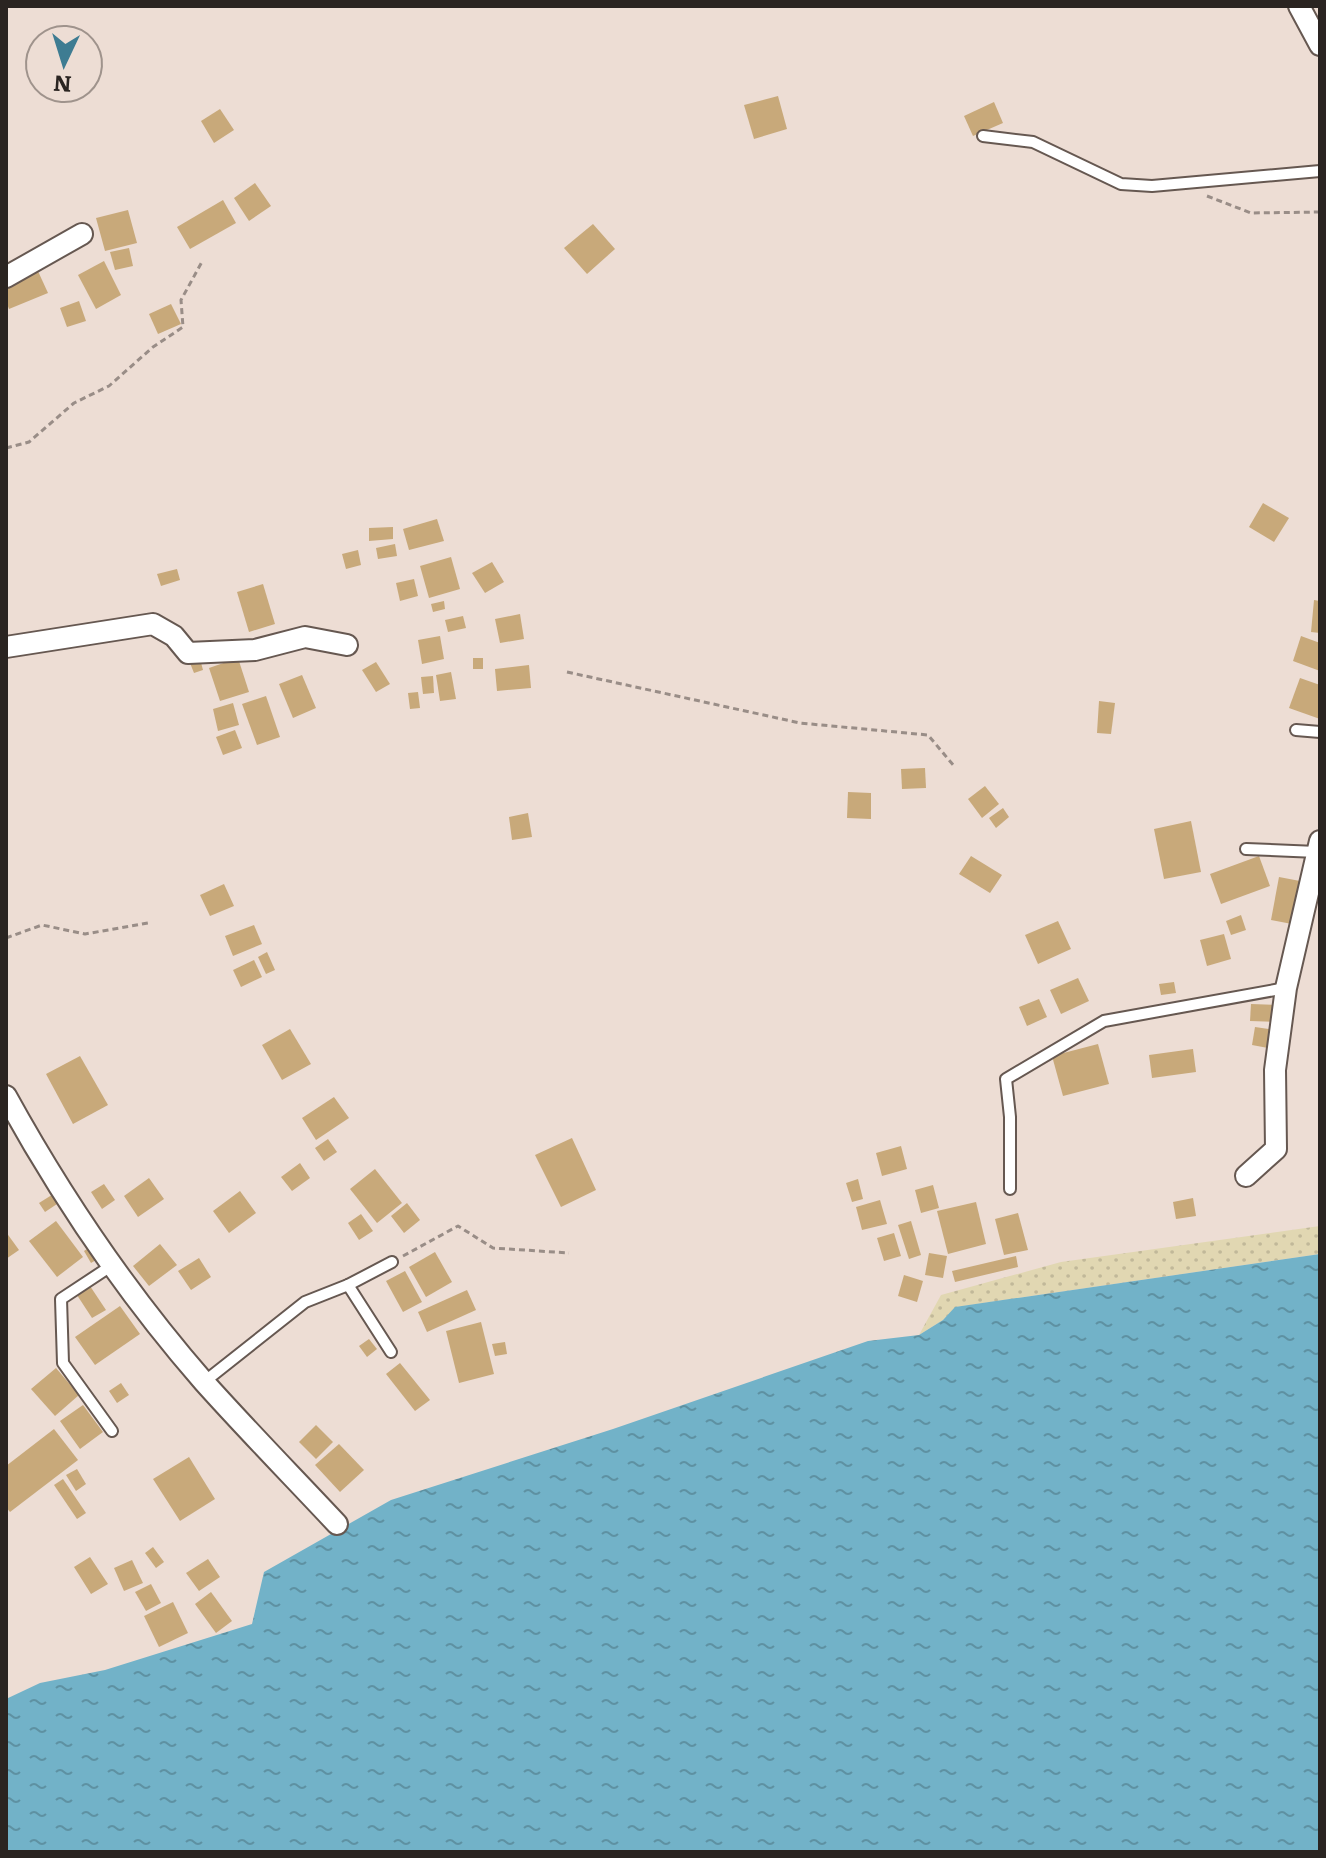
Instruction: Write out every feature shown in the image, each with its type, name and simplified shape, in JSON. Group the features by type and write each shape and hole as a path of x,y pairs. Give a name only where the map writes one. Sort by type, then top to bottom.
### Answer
{"street":[{"path":"1299,6 1320,45"},
{"path":"6,277 82,234"},
{"path":"6,647 153,624 174,636 188,653 255,650 305,637 347,645"},
{"path":"1246,1176 1276,1149 1275,1070 1286,988 1319,847"},
{"path":"6,1096 47,1170 160,1329 204,1382 337,1524"}],"lane":[{"path":"983,136 1033,142 1121,184 1152,186 1320,171"},
{"path":"1296,730 1320,732"},
{"path":"1246,849 1319,847"},
{"path":"1010,1189 1010,1117 1006,1079 1104,1021 1286,988"},
{"path":"204,1382 305,1302 348,1285 392,1262"},
{"path":"112,1431 63,1363 61,1299 114,1264"},
{"path":"348,1285 391,1352"}],"path":[{"path":"1175,183 1251,213 1320,212"},
{"path":"6,448 29,442 74,403 109,386 153,347 183,327 181,300 203,260"},
{"path":"567,672 800,723 928,735 954,766"},
{"path":"6,938 42,925 85,934 148,923"},
{"path":"392,1262 458,1226 493,1248 569,1253"}],"sand":[{"path":"1320,1226 1320,1254 956,1307 943,1320 919,1335 941,1295 1061,1262"}],"water":[{"path":"1320,1254 1320,1852 6,1852 6,1699 40,1683 105,1670 252,1624 264,1572 391,1500 613,1429 868,1341 919,1335 943,1320 955,1307"}],"building":[{"path":"778,96 787,129 754,139 744,105"},
{"path":"994,102 1003,123 973,136 964,116"},
{"path":"220,109 234,130 214,143 201,121"},
{"path":"255,183 271,206 249,221 234,198"},
{"path":"223,200 236,223 190,249 177,227"},
{"path":"128,210 137,243 105,251 96,218"},
{"path":"593,224 615,249 587,274 564,248"},
{"path":"129,248 133,266 115,270 110,252"},
{"path":"104,261 121,295 96,309 78,275"},
{"path":"37,269 48,293 9,309 6,282"},
{"path":"79,301 86,321 67,327 60,308"},
{"path":"171,304 181,324 158,334 149,314"},
{"path":"1263,503 1289,518 1274,542 1249,527"},
{"path":"437,519 444,541 409,550 403,529"},
{"path":"393,527 393,539 369,541 369,528"},
{"path":"395,544 397,556 378,559 376,548"},
{"path":"358,550 361,565 346,569 342,554"},
{"path":"451,557 460,589 429,598 420,566"},
{"path":"492,562 504,582 485,593 472,573"},
{"path":"177,569 180,580 161,586 157,574"},
{"path":"414,579 418,596 400,601 396,583"},
{"path":"263,584 275,624 249,632 237,592"},
{"path":"1314,600 1320,601 1320,633 1311,632"},
{"path":"444,601 445,609 433,612 431,604"},
{"path":"520,614 524,639 500,643 495,619"},
{"path":"463,616 466,628 448,632 445,620"},
{"path":"440,636 444,659 422,664 418,640"},
{"path":"1301,636 1320,643 1320,671 1293,661"},
{"path":"238,658 249,692 220,701 209,668"},
{"path":"473,658 483,658 483,669 473,669"},
{"path":"200,659 203,670 194,673 190,663"},
{"path":"376,662 390,684 376,692 362,670"},
{"path":"529,665 531,688 497,691 495,669"},
{"path":"451,672 456,699 440,701 436,675"},
{"path":"302,675 316,708 293,718 279,684"},
{"path":"433,676 434,693 423,694 421,677"},
{"path":"1300,678 1320,685 1320,719 1289,708"},
{"path":"418,692 420,708 410,709 408,693"},
{"path":"266,696 280,737 257,745 242,704"},
{"path":"1099,701 1115,703 1111,734 1097,733"},
{"path":"233,703 239,725 218,731 213,709"},
{"path":"235,730 242,748 223,755 216,737"},
{"path":"925,768 926,788 902,789 901,769"},
{"path":"985,786 999,804 982,818 968,799"},
{"path":"848,792 871,793 871,819 847,818"},
{"path":"1003,808 1009,817 996,828 989,818"},
{"path":"528,813 532,837 512,840 509,817"},
{"path":"1191,821 1201,872 1164,879 1154,829"},
{"path":"971,856 1002,875 990,893 959,874"},
{"path":"1259,856 1270,886 1221,904 1210,874"},
{"path":"1279,877 1300,881 1292,924 1271,920"},
{"path":"224,884 234,906 210,916 200,895"},
{"path":"1241,915 1246,930 1231,935 1226,921"},
{"path":"1058,921 1071,949 1038,964 1025,935"},
{"path":"254,925 262,944 233,956 225,936"},
{"path":"1224,934 1231,959 1207,966 1200,940"},
{"path":"267,952 275,970 266,974 258,957"},
{"path":"254,960 262,977 241,987 233,970"},
{"path":"1078,978 1089,1001 1061,1014 1050,990"},
{"path":"1174,982 1176,993 1161,995 1159,984"},
{"path":"1039,999 1047,1017 1027,1026 1019,1007"},
{"path":"1251,1004 1278,1005 1277,1022 1250,1021"},
{"path":"1255,1027 1276,1030 1274,1049 1252,1045"},
{"path":"290,1029 311,1064 282,1080 262,1045"},
{"path":"1098,1044 1109,1084 1063,1096 1052,1056"},
{"path":"1193,1049 1196,1072 1152,1078 1149,1055"},
{"path":"80,1056 108,1105 73,1124 46,1074"},
{"path":"334,1097 349,1118 316,1140 302,1118"},
{"path":"572,1138 596,1190 561,1207 535,1155"},
{"path":"328,1139 337,1152 324,1161 315,1148"},
{"path":"901,1146 907,1169 882,1176 876,1153"},
{"path":"300,1163 310,1178 292,1191 281,1177"},
{"path":"375,1169 402,1203 377,1223 350,1189"},
{"path":"149,1178 164,1199 138,1217 124,1196"},
{"path":"858,1179 863,1199 852,1202 846,1183"},
{"path":"104,1184 115,1200 102,1209 91,1192"},
{"path":"933,1185 939,1208 921,1213 915,1190"},
{"path":"240,1191 256,1213 229,1233 213,1211"},
{"path":"55,1193 60,1202 45,1212 39,1203"},
{"path":"1193,1198 1196,1216 1176,1219 1173,1202"},
{"path":"880,1200 887,1224 862,1230 856,1207"},
{"path":"976,1202 986,1244 948,1254 937,1211"},
{"path":"407,1203 420,1220 404,1233 391,1216"},
{"path":"1018,1213 1028,1250 1004,1255 995,1219"},
{"path":"361,1214 373,1231 359,1240 348,1223"},
{"path":"56,1221 83,1257 57,1277 29,1241"},
{"path":"911,1221 921,1255 909,1259 898,1225"},
{"path":"6,1232 19,1250 6,1259"},
{"path":"894,1233 901,1256 884,1261 877,1238"},
{"path":"160,1244 177,1265 149,1286 133,1266"},
{"path":"93,1245 101,1257 91,1263 84,1251"},
{"path":"435,1252 452,1282 426,1297 409,1267"},
{"path":"929,1253 947,1256 943,1278 925,1275"},
{"path":"1016,1256 1018,1267 955,1282 952,1271"},
{"path":"199,1258 211,1277 191,1290 178,1271"},
{"path":"405,1271 422,1302 403,1312 386,1281"},
{"path":"904,1275 923,1281 917,1302 898,1296"},
{"path":"88,1283 106,1310 92,1318 75,1292"},
{"path":"467,1290 476,1310 427,1332 418,1312"},
{"path":"120,1306 140,1334 95,1365 75,1337"},
{"path":"481,1322 494,1374 459,1383 446,1331"},
{"path":"369,1339 377,1349 367,1357 359,1346"},
{"path":"505,1342 507,1354 495,1356 492,1344"},
{"path":"400,1363 430,1400 415,1411 386,1374"},
{"path":"56,1368 79,1395 55,1416 31,1389"},
{"path":"121,1383 129,1395 117,1403 109,1391"},
{"path":"83,1405 103,1432 80,1449 60,1421"},
{"path":"316,1425 333,1442 316,1459 299,1442"},
{"path":"54,1429 78,1460 10,1512 6,1507 6,1466"},
{"path":"339,1444 364,1470 340,1492 315,1465"},
{"path":"189,1457 215,1499 180,1521 153,1479"},
{"path":"77,1469 86,1484 76,1491 66,1475"},
{"path":"63,1479 86,1513 77,1519 54,1485"},
{"path":"153,1547 164,1562 156,1568 145,1553"},
{"path":"90,1557 108,1584 91,1594 74,1567"},
{"path":"208,1559 220,1577 199,1591 186,1573"},
{"path":"132,1560 143,1583 124,1591 114,1568"},
{"path":"151,1584 161,1603 146,1611 135,1592"},
{"path":"211,1592 232,1621 216,1633 195,1604"},
{"path":"173,1602 188,1633 159,1647 144,1616"}]}
